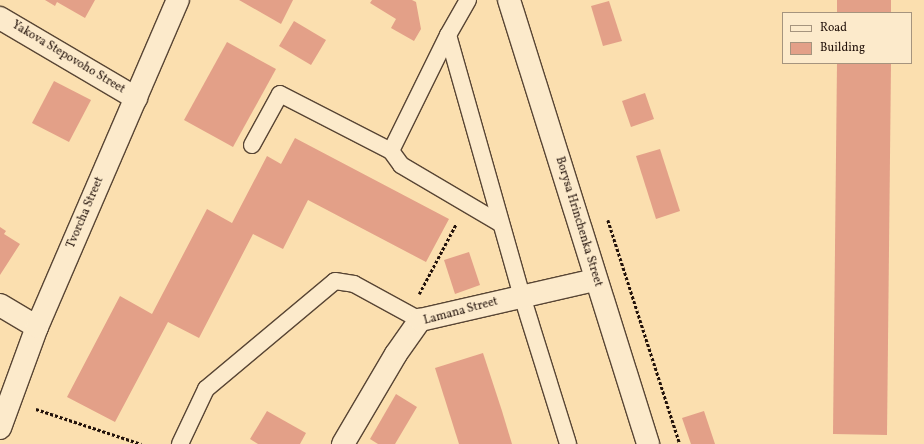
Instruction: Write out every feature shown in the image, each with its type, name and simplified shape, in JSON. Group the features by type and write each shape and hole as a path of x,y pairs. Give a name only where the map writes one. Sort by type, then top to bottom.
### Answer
{"street":[{"name":"Tvorcha Street","path":"0,428 37,327 178,0"},
{"name":"Borysa Hrinchenka Street","path":"509,0 595,280 648,444"},
{"name":"Yakova Stepovoho Street","path":"0,18 136,98"},
{"name":"Lamana Street","path":"343,444 396,354 414,317 595,280"},
{"path":"0,305 37,327"}],"lane":[{"path":"391,151 448,35 468,0"},
{"path":"448,35 522,296 568,444"},
{"path":"252,145 280,94 391,151 401,165 501,224"},
{"path":"180,444 206,389 336,281 354,284 414,317"}],"path":[{"path":"414,317 467,204"},
{"path":"10,400 141,444"}],"building":[{"path":"45,0 95,0 85,18 57,2 55,6"},
{"path":"239,0 293,0 281,24"},
{"path":"372,0 412,0 416,2 421,29 414,41 391,28 396,19 370,3"},
{"path":"837,0 891,0 891,12 837,12"},
{"path":"609,1 622,41 603,46 591,6"},
{"path":"294,21 326,40 311,65 279,46"},
{"path":"227,42 276,69 233,147 184,120"},
{"path":"837,64 891,64 887,435 833,434"},
{"path":"54,81 91,100 69,142 32,123"},
{"path":"645,93 654,119 631,127 622,101"},
{"path":"295,138 449,219 426,262 308,200 283,249 253,234 199,338 168,322 115,422 67,397 120,296 152,314 207,209 232,223 267,156 281,164"},
{"path":"660,149 680,211 656,219 636,156"},
{"path":"0,227 6,231 4,234 20,244 0,275"},
{"path":"469,252 480,285 455,294 444,260"},
{"path":"483,353 512,444 459,444 435,368"},
{"path":"396,394 417,407 395,444 378,444 370,439"},
{"path":"267,411 306,433 300,444 258,444 250,439"},
{"path":"704,411 715,444 691,444 682,418"}]}
